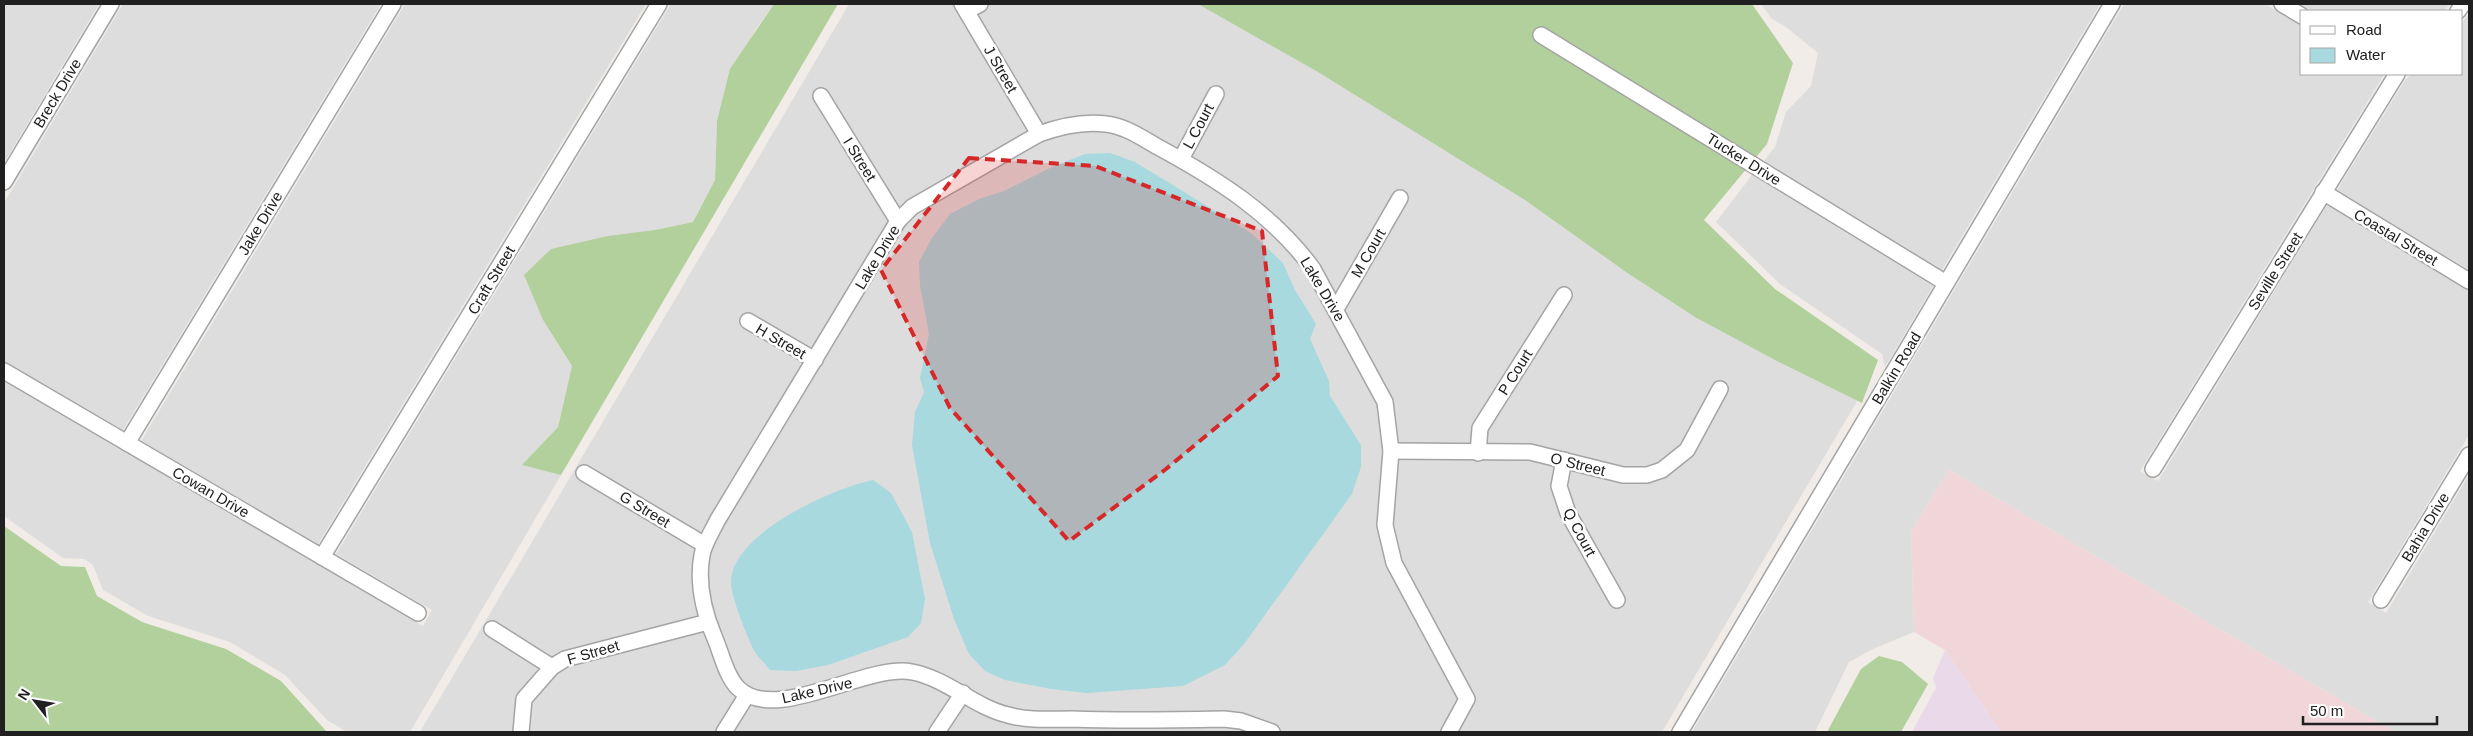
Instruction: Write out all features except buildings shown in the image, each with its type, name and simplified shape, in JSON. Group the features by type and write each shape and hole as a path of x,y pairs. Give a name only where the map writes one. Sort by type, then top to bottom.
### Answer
{"street":[{"name":"Breck Drive","path":"4,182 111,4"},
{"name":"Jake Drive","path":"127,443 393,4"},
{"name":"Craft Street","path":"322,557 659,4"},
{"name":"Balkin Road","path":"1680,732 2112,4"},
{"path":"2282,4 2300,15"},
{"name":"J Street","path":"969,6 1039,134"},
{"name":"Tucker Drive","path":"1541,35 1946,283"},
{"name":"Seville Street","path":"2153,469 2396,75"},
{"name":"L Court","path":"1181,159 1216,94"},
{"name":"I Street","path":"821,96 898,221"},
{"name":"Lake Drive","path":"1272,732 1241,721 1224,719 1086,726 1026,718 986,708 936,679 911,672 896,671 800,696 768,700 747,694 735,683 708,622 701,580 702,555 705,545 717,521 898,221 912,207 1039,134 1057,127 1082,123 1107,124 1123,128 1181,159 1249,203 1277,226 1299,249 1313,269 1385,402 1391,451 1385,525 1394,563 1466,699 1449,732"},
{"name":"Coastal Street","path":"2323,192 2469,281"},
{"name":"M Court","path":"1336,309 1400,198"},
{"name":"P Court","path":"1478,453 1480,428 1564,295"},
{"name":"H Street","path":"748,321 815,360"},
{"name":"Cowan Drive","path":"4,371 418,613"},
{"name":"O Street","path":"1391,451 1530,452 1623,474 1646,475 1662,470 1686,450 1720,389"},
{"name":"Bahia Drive","path":"2381,600 2469,455"},
{"name":"Q Court","path":"1564,460 1559,486 1568,513 1617,600"},
{"name":"G Street","path":"584,473 705,545"},
{"name":"F Street","path":"521,732 524,699 552,667 565,659 708,622"},
{"path":"492,629 552,667"},
{"path":"937,732 963,693"},
{"path":"724,732 747,694"}],"highlighted area":[{"path":"969,158 1095,166 1262,231 1278,376 1166,469 1069,541 950,408 881,270"}],"shaded area":[{"path":"4,4 99,4 4,163"},
{"path":"123,4 381,4 123,430 4,361 4,203"},
{"path":"405,4 646,4 318,544 141,441"},
{"path":"671,4 774,4 754,32 717,121 715,180 693,222 655,230 543,320 572,366 558,427 523,465 561,475 410,732 347,732 327,720 285,675 230,642 148,616 103,590 93,565 84,559 63,558 4,516 4,381 423,626 432,610 336,554"},
{"path":"849,4 1205,4 1863,391 1662,732 420,732"},
{"path":"1761,4 2100,4 1942,270 1764,161 1775,147 1786,112 1811,86 1818,53 1786,27 1771,18"},
{"path":"2124,4 2265,4 2300,25 2300,75 2384,75 2140,471 2158,481 2327,205 2469,291 2469,435 2368,602 2386,613 2469,475 2469,732 2395,732 1949,470 1911,531 1914,632 1873,649 1849,662 1815,732 1692,732"},
{"path":"2300,4 2450,4 2445,10 2310,10"},
{"path":"2469,13 2469,270 2337,190 2406,79 2411,75 2463,75 2463,22"},
{"path":"1752,175 1933,286 1885,367 1882,354 1780,284 1716,222"},
{"path":"1949,470 2395,732 2001,732 1945,650 1914,632 1911,531"},
{"path":"1945,650 2001,732 1912,732 1936,688 1933,678"}],"green space":[{"path":"774,4 838,4 561,475 522,465 558,427 572,366 543,320 524,275 551,249 608,236 655,230 693,222 715,180 717,121 730,69"},
{"path":"1198,4 1752,4 1793,63 1767,144 1704,220 1775,289 1878,360 1862,403 1775,360 1695,317 1626,272 1525,200 1318,72"},
{"path":"4,526 61,566 85,567 97,596 142,622 226,649 281,681 327,732 4,732"},
{"path":"1879,656 1902,662 1928,684 1901,732 1827,732 1861,669"}],"water":[{"path":"1110,153 1135,162 1251,233 1283,263 1295,290 1316,324 1310,339 1329,381 1330,396 1361,445 1361,467 1352,494 1244,644 1225,665 1183,686 1087,693 1051,689 1005,680 985,671 969,654 954,619 930,543 912,445 915,412 924,392 920,378 929,334 920,285 919,262 932,238 950,214 979,199 1004,191 1052,167 1085,154"},
{"path":"873,480 891,493 912,532 925,599 921,623 908,637 828,665 796,671 770,670 755,652 737,607 731,583 735,565 747,547 765,531 787,516 810,503"}]}
